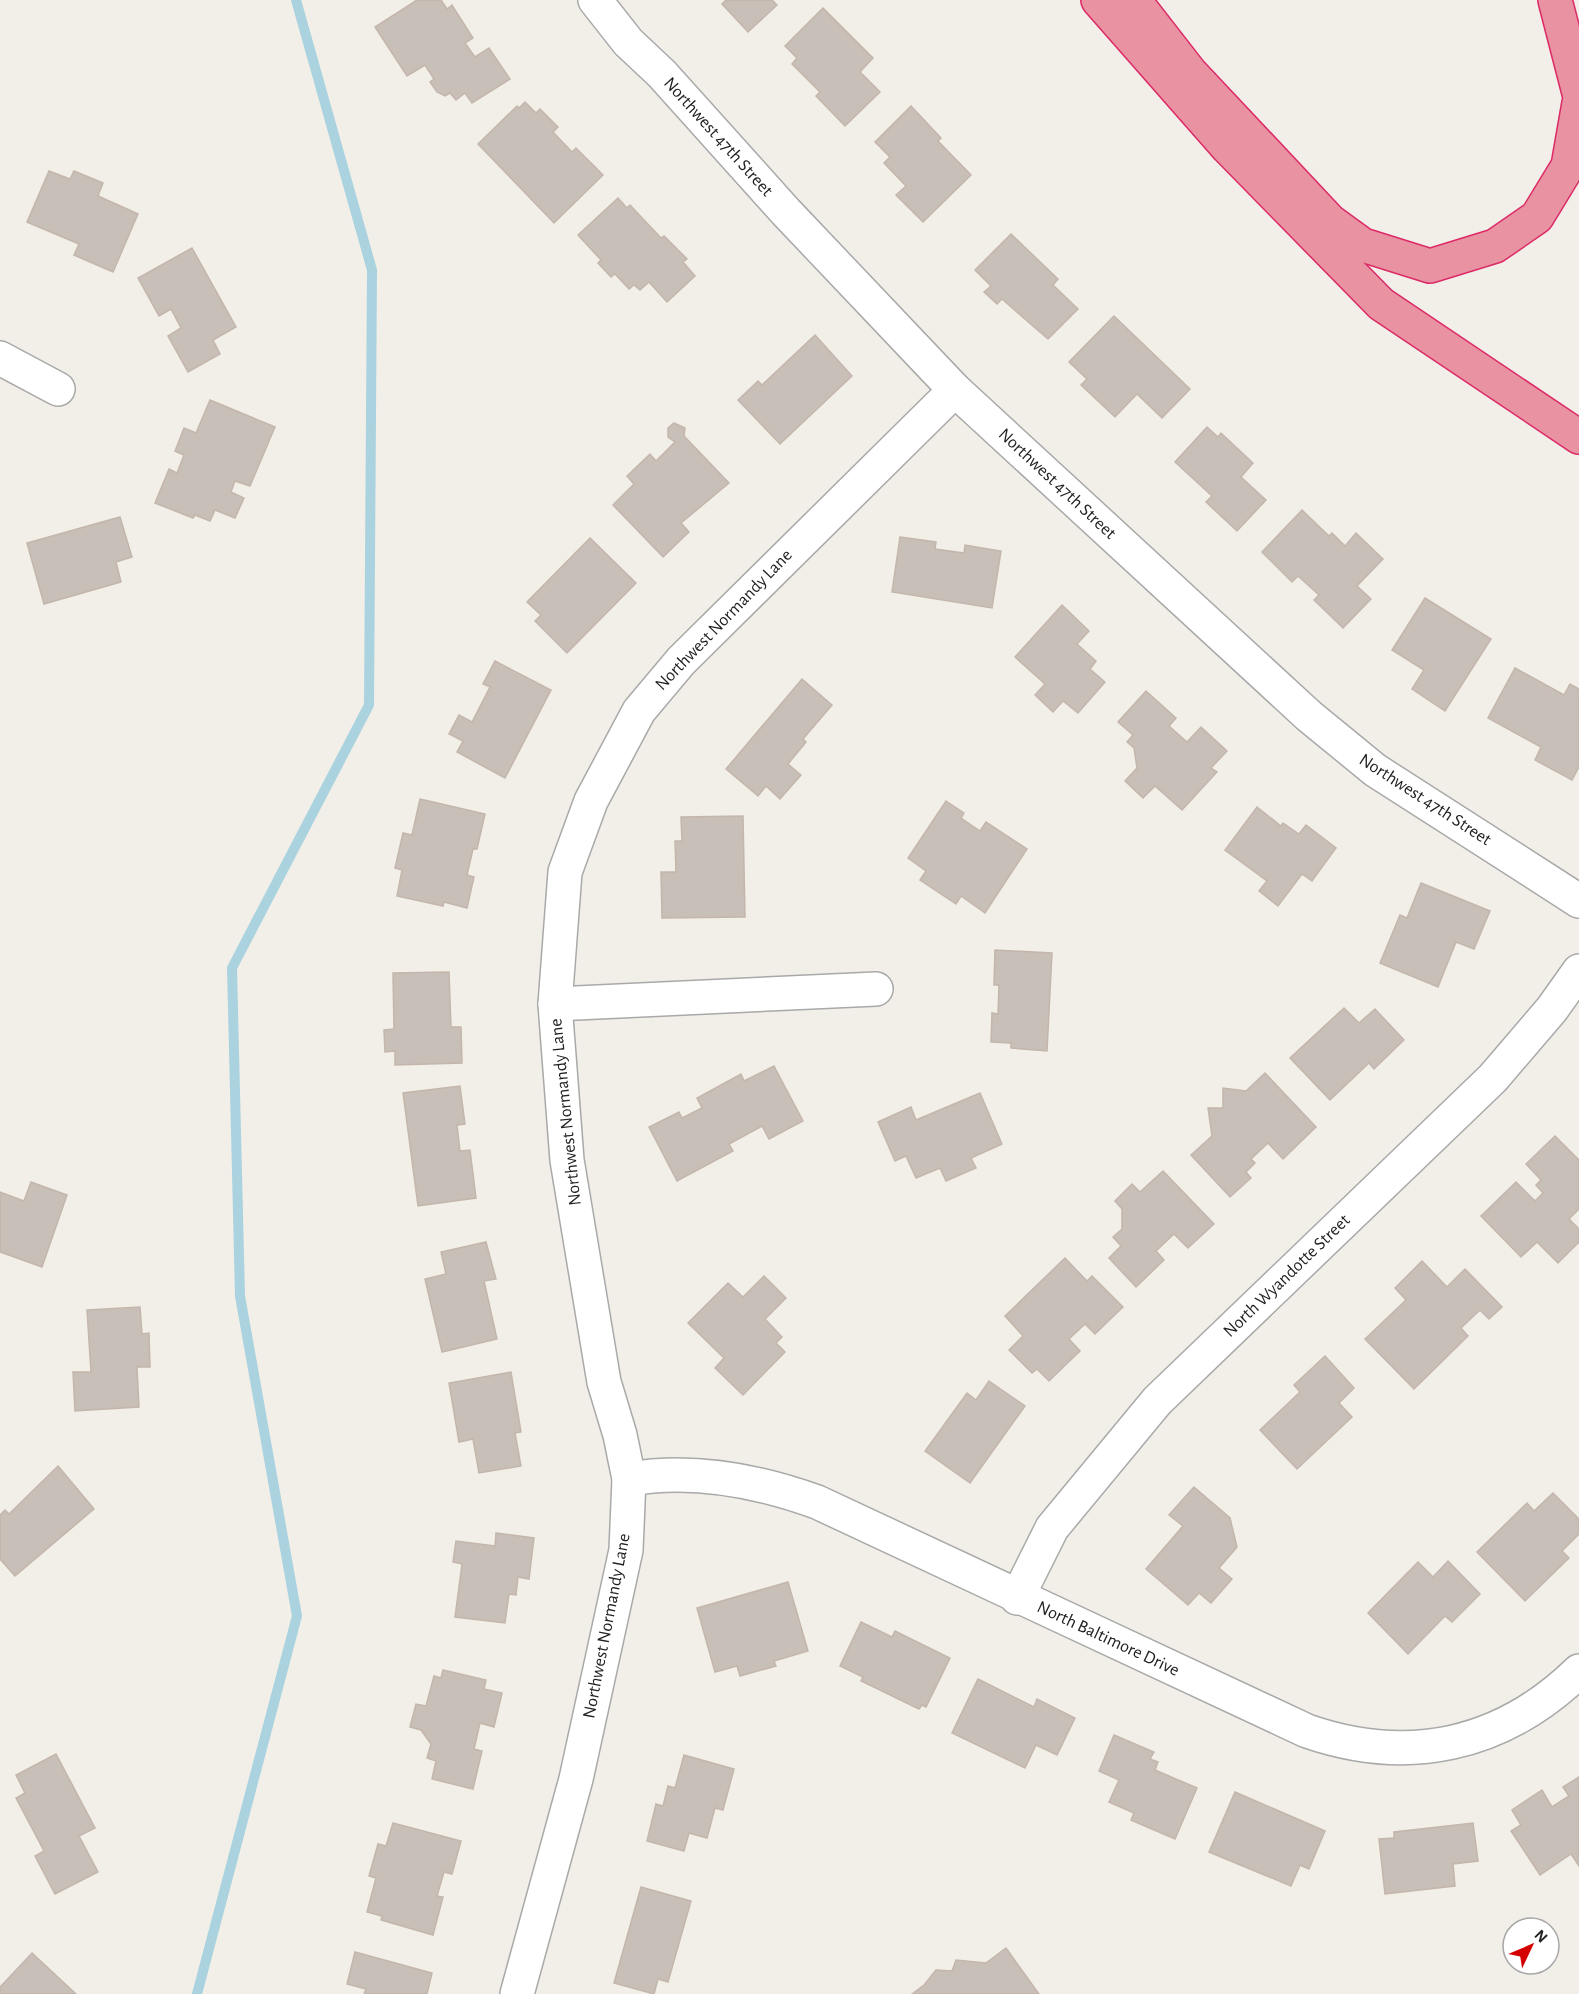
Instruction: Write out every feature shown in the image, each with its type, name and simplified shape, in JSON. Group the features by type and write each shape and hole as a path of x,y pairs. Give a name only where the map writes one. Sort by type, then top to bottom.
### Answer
{"highway":[{"path":"1098,0 1228,148 1381,304 1579,437"},
{"path":"1134,0 1190,72 1330,221 1362,245 1430,266 1495,246 1537,217 1568,166 1579,103"},
{"path":"1555,0 1579,93"}],"street":[{"name":"Northwest 47th Street","path":"595,0 628,42 662,74 786,212 955,390 1309,716 1375,771 1579,901"},
{"path":"0,357 57,389"},
{"name":"Northwest Normandy Lane","path":"517,1994 589,1725 626,1550 628,1479 620,1435 604,1382 567,1160 555,1004 565,872 591,801 639,711 681,661 955,390"},
{"name":"North Wyandotte Street","path":"1017,1598 1052,1528 1157,1401 1493,1078 1551,1009 1579,971"},
{"name":"Northwest Normandy Lane","path":"555,1004 876,988"},
{"name":"North Baltimore Drive","path":"628,1479 657,1474 726,1478 772,1486 817,1502 1017,1598 1307,1731 1356,1745 1382,1748 1434,1747 1459,1742 1507,1724 1530,1712 1579,1671"}],"building":[{"path":"417,0 441,0 447,9 452,5 473,38 465,43 475,57 489,48 510,79 472,103 465,93 456,100 450,93 445,96 437,92 430,82 434,79 425,65 407,76 375,27"},
{"path":"726,0 772,0 777,5 748,32 722,4"},
{"path":"823,8 873,58 860,72 880,92 845,126 816,96 820,92 792,64 797,58 785,46"},
{"path":"525,102 536,113 540,109 558,127 553,132 572,152 576,148 603,175 554,223 478,144 517,106 519,108"},
{"path":"911,106 941,138 938,141 971,175 923,222 896,195 906,186 884,163 890,157 875,142"},
{"path":"49,171 70,179 74,171 103,183 98,196 138,214 113,272 74,255 79,244 27,222"},
{"path":"618,198 627,208 630,205 661,238 664,236 687,259 683,262 695,276 667,302 649,282 640,290 634,285 629,289 615,274 611,277 598,263 601,260 578,235"},
{"path":"1011,234 1058,279 1053,285 1078,309 1048,339 1002,299 997,304 984,292 991,286 975,270"},
{"path":"192,248 236,327 213,340 220,354 188,372 168,336 181,328 171,309 159,316 138,278"},
{"path":"1114,316 1190,389 1162,418 1137,394 1115,417 1081,385 1087,379 1069,362"},
{"path":"815,335 852,376 780,444 738,400 758,381 762,385"},
{"path":"210,400 275,427 250,486 235,481 231,492 244,498 235,518 215,510 210,521 195,515 193,518 155,503 169,469 177,473 184,455 175,451 184,428 196,433"},
{"path":"674,423 685,428 684,436 729,483 681,523 689,532 663,557 613,505 634,484 627,476 650,454 656,461 675,442 668,437 668,428"},
{"path":"1207,427 1218,437 1221,433 1253,463 1241,477 1266,500 1237,531 1206,502 1212,496 1175,462"},
{"path":"1302,510 1329,536 1332,533 1345,546 1356,533 1383,559 1357,586 1371,599 1343,628 1314,600 1319,595 1298,576 1292,582 1262,552"},
{"path":"120,517 132,557 116,562 121,582 44,604 27,543"},
{"path":"900,537 936,542 935,549 964,553 965,545 1001,551 992,608 892,592"},
{"path":"590,538 636,583 567,653 535,621 541,615 527,602"},
{"path":"1425,598 1491,639 1445,711 1412,689 1424,670 1392,650"},
{"path":"1062,605 1089,631 1077,644 1096,661 1090,669 1105,682 1078,713 1063,701 1053,712 1035,695 1045,684 1015,657"},
{"path":"495,661 551,690 505,778 457,752 463,741 449,734 459,715 472,722 490,687 483,684"},
{"path":"1515,668 1564,695 1570,684 1579,689 1579,767 1572,780 1535,760 1541,747 1488,718"},
{"path":"802,679 832,705 803,739 806,742 788,764 801,775 780,799 766,786 758,796 726,769"},
{"path":"1146,691 1176,718 1169,726 1187,742 1201,727 1227,751 1211,768 1217,772 1182,810 1155,786 1143,798 1125,781 1137,768 1134,748 1127,742 1133,735 1118,722"},
{"path":"420,799 485,814 477,849 473,849 467,875 474,877 467,908 444,902 443,906 397,896 402,870 395,868 403,833 412,835"},
{"path":"946,801 964,813 961,818 980,831 986,822 1027,849 985,913 961,896 956,904 920,880 926,871 908,858"},
{"path":"1257,807 1281,826 1283,823 1299,834 1306,825 1336,848 1312,881 1302,874 1278,906 1259,891 1267,881 1225,850"},
{"path":"743,816 745,917 662,918 661,872 676,872 675,841 682,841 681,817"},
{"path":"1421,883 1490,911 1474,949 1456,942 1438,987 1380,963 1400,915 1407,918"},
{"path":"995,950 1052,953 1047,1051 1011,1048 1011,1043 991,1042 992,1013 998,1014 999,985 994,985"},
{"path":"449,972 451,1027 461,1027 462,1063 395,1065 395,1051 385,1052 384,1030 394,1029 393,973"},
{"path":"1344,1008 1359,1023 1375,1009 1404,1040 1374,1069 1369,1063 1330,1100 1290,1058"},
{"path":"774,1066 803,1121 769,1139 762,1126 729,1144 733,1151 677,1181 649,1127 679,1112 682,1118 702,1108 697,1098 741,1074 744,1081"},
{"path":"1265,1073 1316,1127 1283,1159 1268,1143 1251,1159 1255,1163 1246,1172 1251,1178 1230,1197 1191,1155 1212,1136 1208,1108 1223,1108 1223,1088 1246,1091"},
{"path":"460,1086 465,1124 457,1125 460,1151 470,1150 476,1198 418,1206 403,1093"},
{"path":"980,1093 1002,1144 971,1158 976,1168 946,1181 940,1168 916,1178 906,1156 895,1161 878,1122 911,1107 916,1120"},
{"path":"1555,1136 1579,1160 1579,1209 1569,1219 1579,1229 1579,1242 1558,1263 1537,1242 1521,1257 1481,1216 1516,1182 1535,1201 1543,1193 1536,1185 1541,1180 1526,1164"},
{"path":"1163,1171 1214,1224 1188,1248 1174,1234 1156,1251 1164,1260 1136,1287 1109,1258 1121,1246 1113,1237 1122,1229 1122,1209 1115,1201 1132,1184 1140,1192"},
{"path":"31,1182 67,1195 42,1267 0,1252 0,1192 24,1201"},
{"path":"486,1242 496,1279 484,1281 497,1339 442,1352 425,1279 446,1274 441,1252"},
{"path":"1065,1258 1087,1281 1092,1276 1123,1307 1095,1334 1085,1324 1069,1339 1080,1351 1049,1381 1037,1369 1032,1373 1009,1350 1023,1336 1005,1316"},
{"path":"1422,1261 1447,1287 1465,1269 1502,1307 1489,1319 1480,1310 1461,1328 1468,1336 1414,1389 1365,1339 1406,1300 1395,1288"},
{"path":"764,1276 786,1298 765,1319 782,1337 776,1343 785,1352 743,1395 715,1368 724,1358 688,1323 728,1283 743,1297"},
{"path":"140,1307 142,1334 149,1333 150,1367 137,1367 139,1407 75,1411 73,1372 91,1372 87,1310"},
{"path":"1325,1356 1354,1388 1339,1403 1352,1417 1297,1469 1260,1430 1300,1392 1294,1385"},
{"path":"511,1372 521,1432 515,1433 521,1466 479,1473 473,1439 459,1442 449,1383"},
{"path":"989,1381 1025,1406 970,1483 925,1451 967,1393 976,1400"},
{"path":"58,1466 94,1509 15,1576 0,1559 0,1515 5,1510 9,1514"},
{"path":"1194,1487 1230,1518 1237,1547 1219,1568 1232,1579 1211,1603 1199,1593 1188,1605 1146,1569 1183,1526 1169,1515"},
{"path":"1553,1493 1579,1519 1579,1534 1562,1551 1569,1558 1525,1601 1477,1552 1527,1503 1534,1511"},
{"path":"496,1533 534,1538 529,1579 518,1577 516,1595 509,1594 505,1623 455,1617 462,1564 453,1562 456,1541 495,1546"},
{"path":"1448,1561 1480,1594 1452,1622 1445,1616 1408,1654 1368,1613 1418,1562 1433,1577"},
{"path":"788,1582 808,1651 774,1661 776,1666 740,1676 737,1666 715,1672 697,1608"},
{"path":"861,1622 892,1637 895,1631 950,1658 926,1707 922,1705 919,1709 861,1681 863,1677 840,1666"},
{"path":"443,1670 486,1680 484,1689 502,1693 494,1727 480,1723 474,1749 482,1751 473,1789 432,1779 436,1761 427,1758 431,1744 421,1730 410,1727 416,1704 426,1706 434,1676 441,1678"},
{"path":"978,1679 1034,1707 1037,1699 1075,1718 1057,1755 1036,1745 1025,1768 952,1733"},
{"path":"1114,1735 1154,1752 1150,1759 1158,1762 1155,1770 1197,1788 1175,1839 1131,1820 1134,1813 1109,1802 1119,1780 1099,1771"},
{"path":"56,1754 95,1828 79,1836 98,1872 55,1894 35,1856 44,1851 16,1798 25,1793 16,1775"},
{"path":"684,1755 734,1769 723,1810 715,1808 707,1838 689,1833 684,1851 647,1841 656,1804 663,1806 668,1786 675,1788"},
{"path":"1579,1777 1579,1866 1571,1854 1540,1875 1511,1831 1521,1825 1512,1810 1542,1790 1552,1807 1569,1796 1563,1787"},
{"path":"1235,1792 1325,1831 1309,1869 1300,1865 1291,1886 1209,1852"},
{"path":"393,1823 461,1841 452,1874 444,1872 437,1896 443,1897 433,1935 381,1920 382,1916 367,1912 376,1878 369,1876 378,1844 386,1846"},
{"path":"1473,1823 1478,1861 1453,1864 1455,1886 1385,1894 1379,1839 1394,1838 1394,1832"},
{"path":"641,1887 691,1901 668,1982 658,1979 654,1994 614,1983"},
{"path":"1006,1948 1039,1994 912,1994 924,1985 936,1970 952,1971 956,1960 986,1963"},
{"path":"355,1952 432,1973 427,1994 364,1994 366,1989 347,1984"},
{"path":"32,1953 76,1994 0,1994 0,1987"}],"waterway":[{"path":"197,1994 297,1616 240,1296 232,968 369,705 372,270 296,0"}]}
